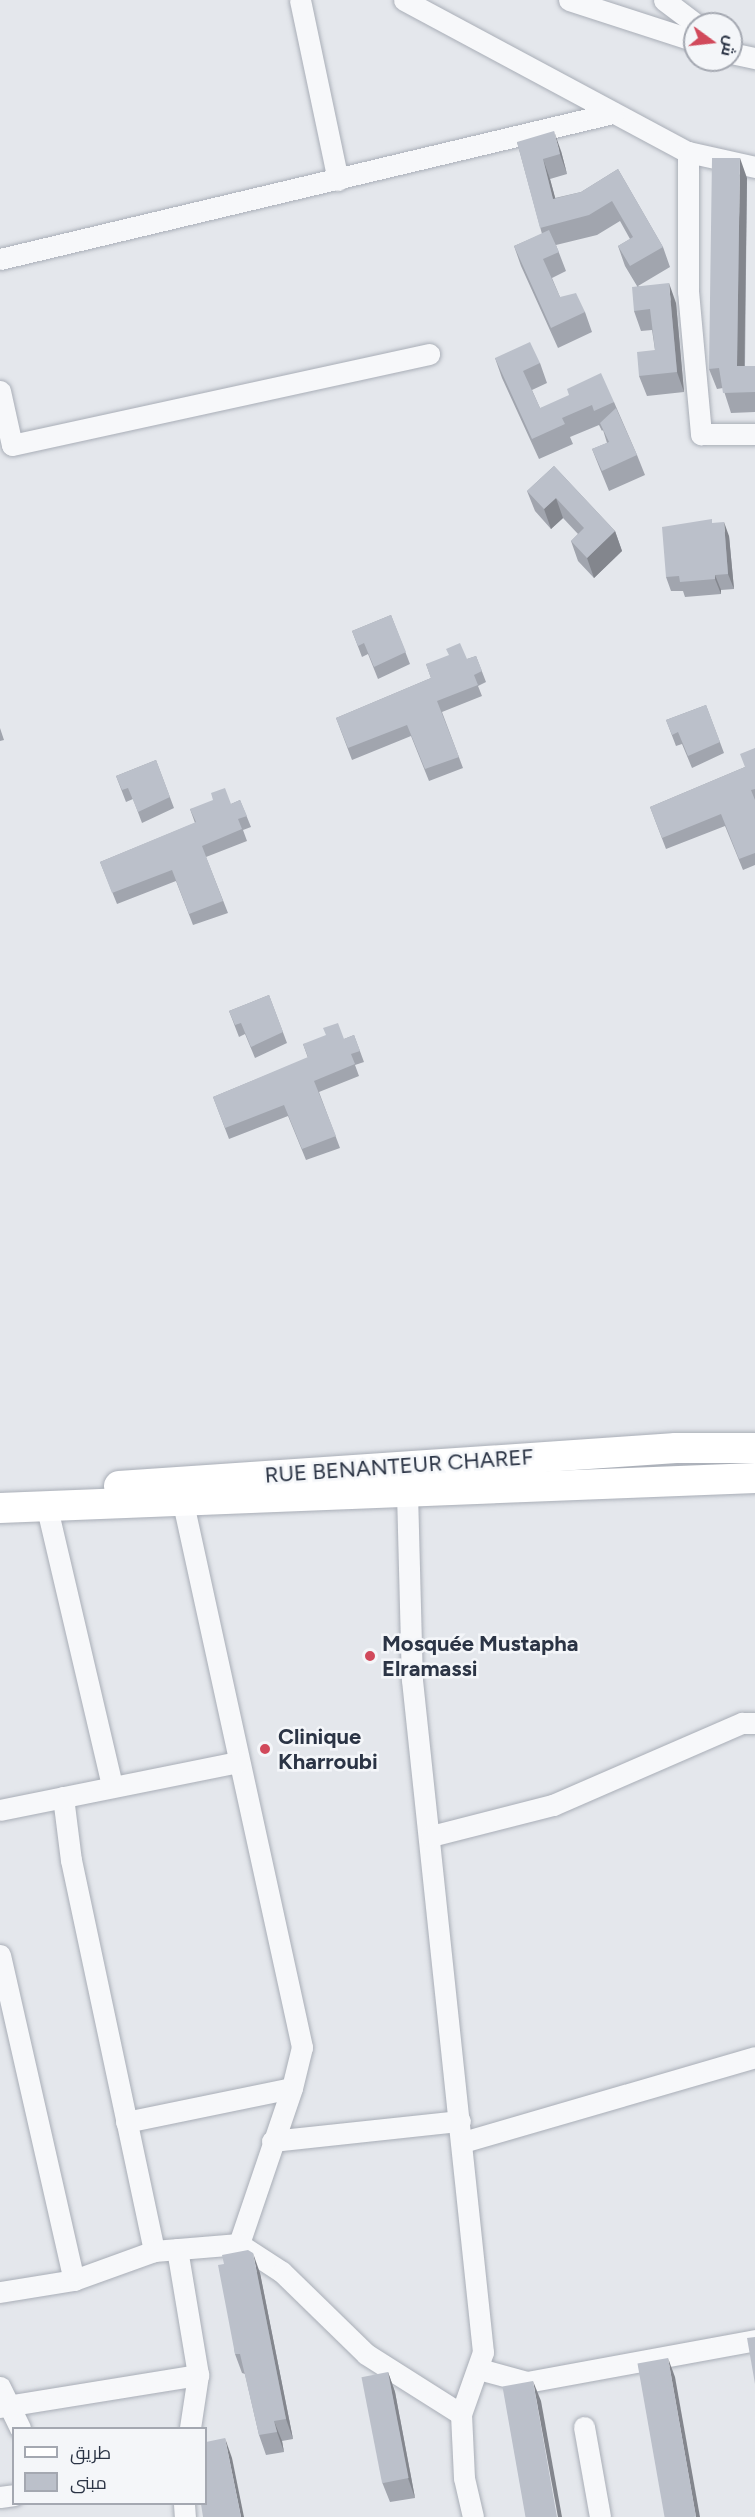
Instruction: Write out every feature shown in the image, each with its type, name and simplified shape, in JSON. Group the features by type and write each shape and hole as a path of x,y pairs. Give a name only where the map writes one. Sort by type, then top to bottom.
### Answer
{"main road":[{"name":"RUE BENANTEUR CHAREF","path":"46,1504 121,1485 676,1448 755,1448"},
{"name":"RUE BENANTEUR CHAREF","path":"0,1509 46,1504 183,1503 755,1478"}],"street":[{"path":"300,0 338,180"},
{"path":"404,0 688,152 755,167"},
{"path":"569,0 683,37"},
{"path":"664,0 683,14"},
{"path":"0,259 613,113"},
{"path":"688,152 688,291 701,434 755,434"},
{"path":"0,391 12,446 429,354"},
{"path":"407,1492 412,1680 431,1836 483,2352 479,2369 461,2414 464,2478 472,2517"},
{"path":"183,1503 302,2047 292,2088 272,2141 239,2244"},
{"path":"46,1504 112,1785"},
{"path":"431,1836 553,1805 742,1723 755,1723"},
{"path":"0,1810 112,1785 238,1762"},
{"path":"63,1797 70,1860 154,2251"},
{"path":"0,1955 74,2280"},
{"path":"272,2141 461,2131 755,2057"},
{"path":"126,2122 292,2088"},
{"path":"0,2292 74,2280 154,2251 239,2244 282,2271 366,2354 461,2414"},
{"path":"177,2249 198,2375 190,2427"},
{"path":"479,2369 527,2382 755,2340"},
{"path":"5,2406 198,2375"},
{"path":"0,2387 5,2406 19,2427"},
{"path":"585,2427 600,2517"}],"building":[{"path":"554,131 560,154 543,159 553,199 581,192 618,169 663,247 630,266 618,246 633,237 612,201 589,215 540,228 517,142"},
{"path":"712,158 740,158 737,366 755,366 755,392 723,393 719,368 709,369"},
{"path":"549,230 559,252 543,259 560,297 576,293 585,312 551,328 514,246"},
{"path":"669,283 677,372 639,376 637,352 655,350 650,309 634,311 632,287"},
{"path":"530,342 540,363 523,371 540,408 569,395 567,389 601,373 614,402 594,411 592,405 562,418 565,424 532,439 495,358"},
{"path":"616,408 637,455 602,471 592,449 609,442 600,423"},
{"path":"554,466 615,531 587,558 571,541 584,528 556,498 544,509 527,491"},
{"path":"712,519 712,523 724,522 728,574 715,575 715,579 680,582 679,576 666,577 662,527"},
{"path":"391,615 406,652 374,667 364,643 358,646 352,631"},
{"path":"460,643 467,659 476,656 482,671 474,675 478,685 437,701 459,757 425,769 407,725 348,748 336,718 431,678 426,664 449,655 446,649"},
{"path":"706,705 720,742 688,756 678,732 672,735 666,720"},
{"path":"755,748 755,789 751,790 755,800 755,853 739,859 721,814 662,838 650,807 745,767 740,754"},
{"path":"156,760 170,797 138,812 128,788 122,790 116,776"},
{"path":"225,788 231,804 240,800 247,816 238,819 242,829 202,846 223,901 189,914 172,870 112,893 100,862 196,822 190,809 213,800 211,793"},
{"path":"269,995 283,1032 251,1047 241,1023 235,1025 229,1011"},
{"path":"338,1023 344,1039 354,1035 360,1051 351,1054 355,1064 314,1081 336,1136 302,1149 284,1105 225,1128 213,1097 308,1057 303,1044 326,1035 323,1028"},
{"path":"248,2250 253,2253 286,2419 274,2421 277,2432 259,2435 240,2354 235,2354 218,2265 224,2264 222,2255"},
{"path":"755,2337 755,2384 747,2338"},
{"path":"668,2358 696,2517 665,2517 637,2363"},
{"path":"388,2372 409,2478 382,2483 361,2377"},
{"path":"533,2381 557,2517 526,2517 502,2386"},
{"path":"225,2438 241,2517 203,2517 201,2505 207,2505 207,2442"}],"place":[{"name":"Mosquée Mustapha Elramassi","path":"370,1656"},
{"name":"Clinique Kharroubi","path":"265,1749"}]}
